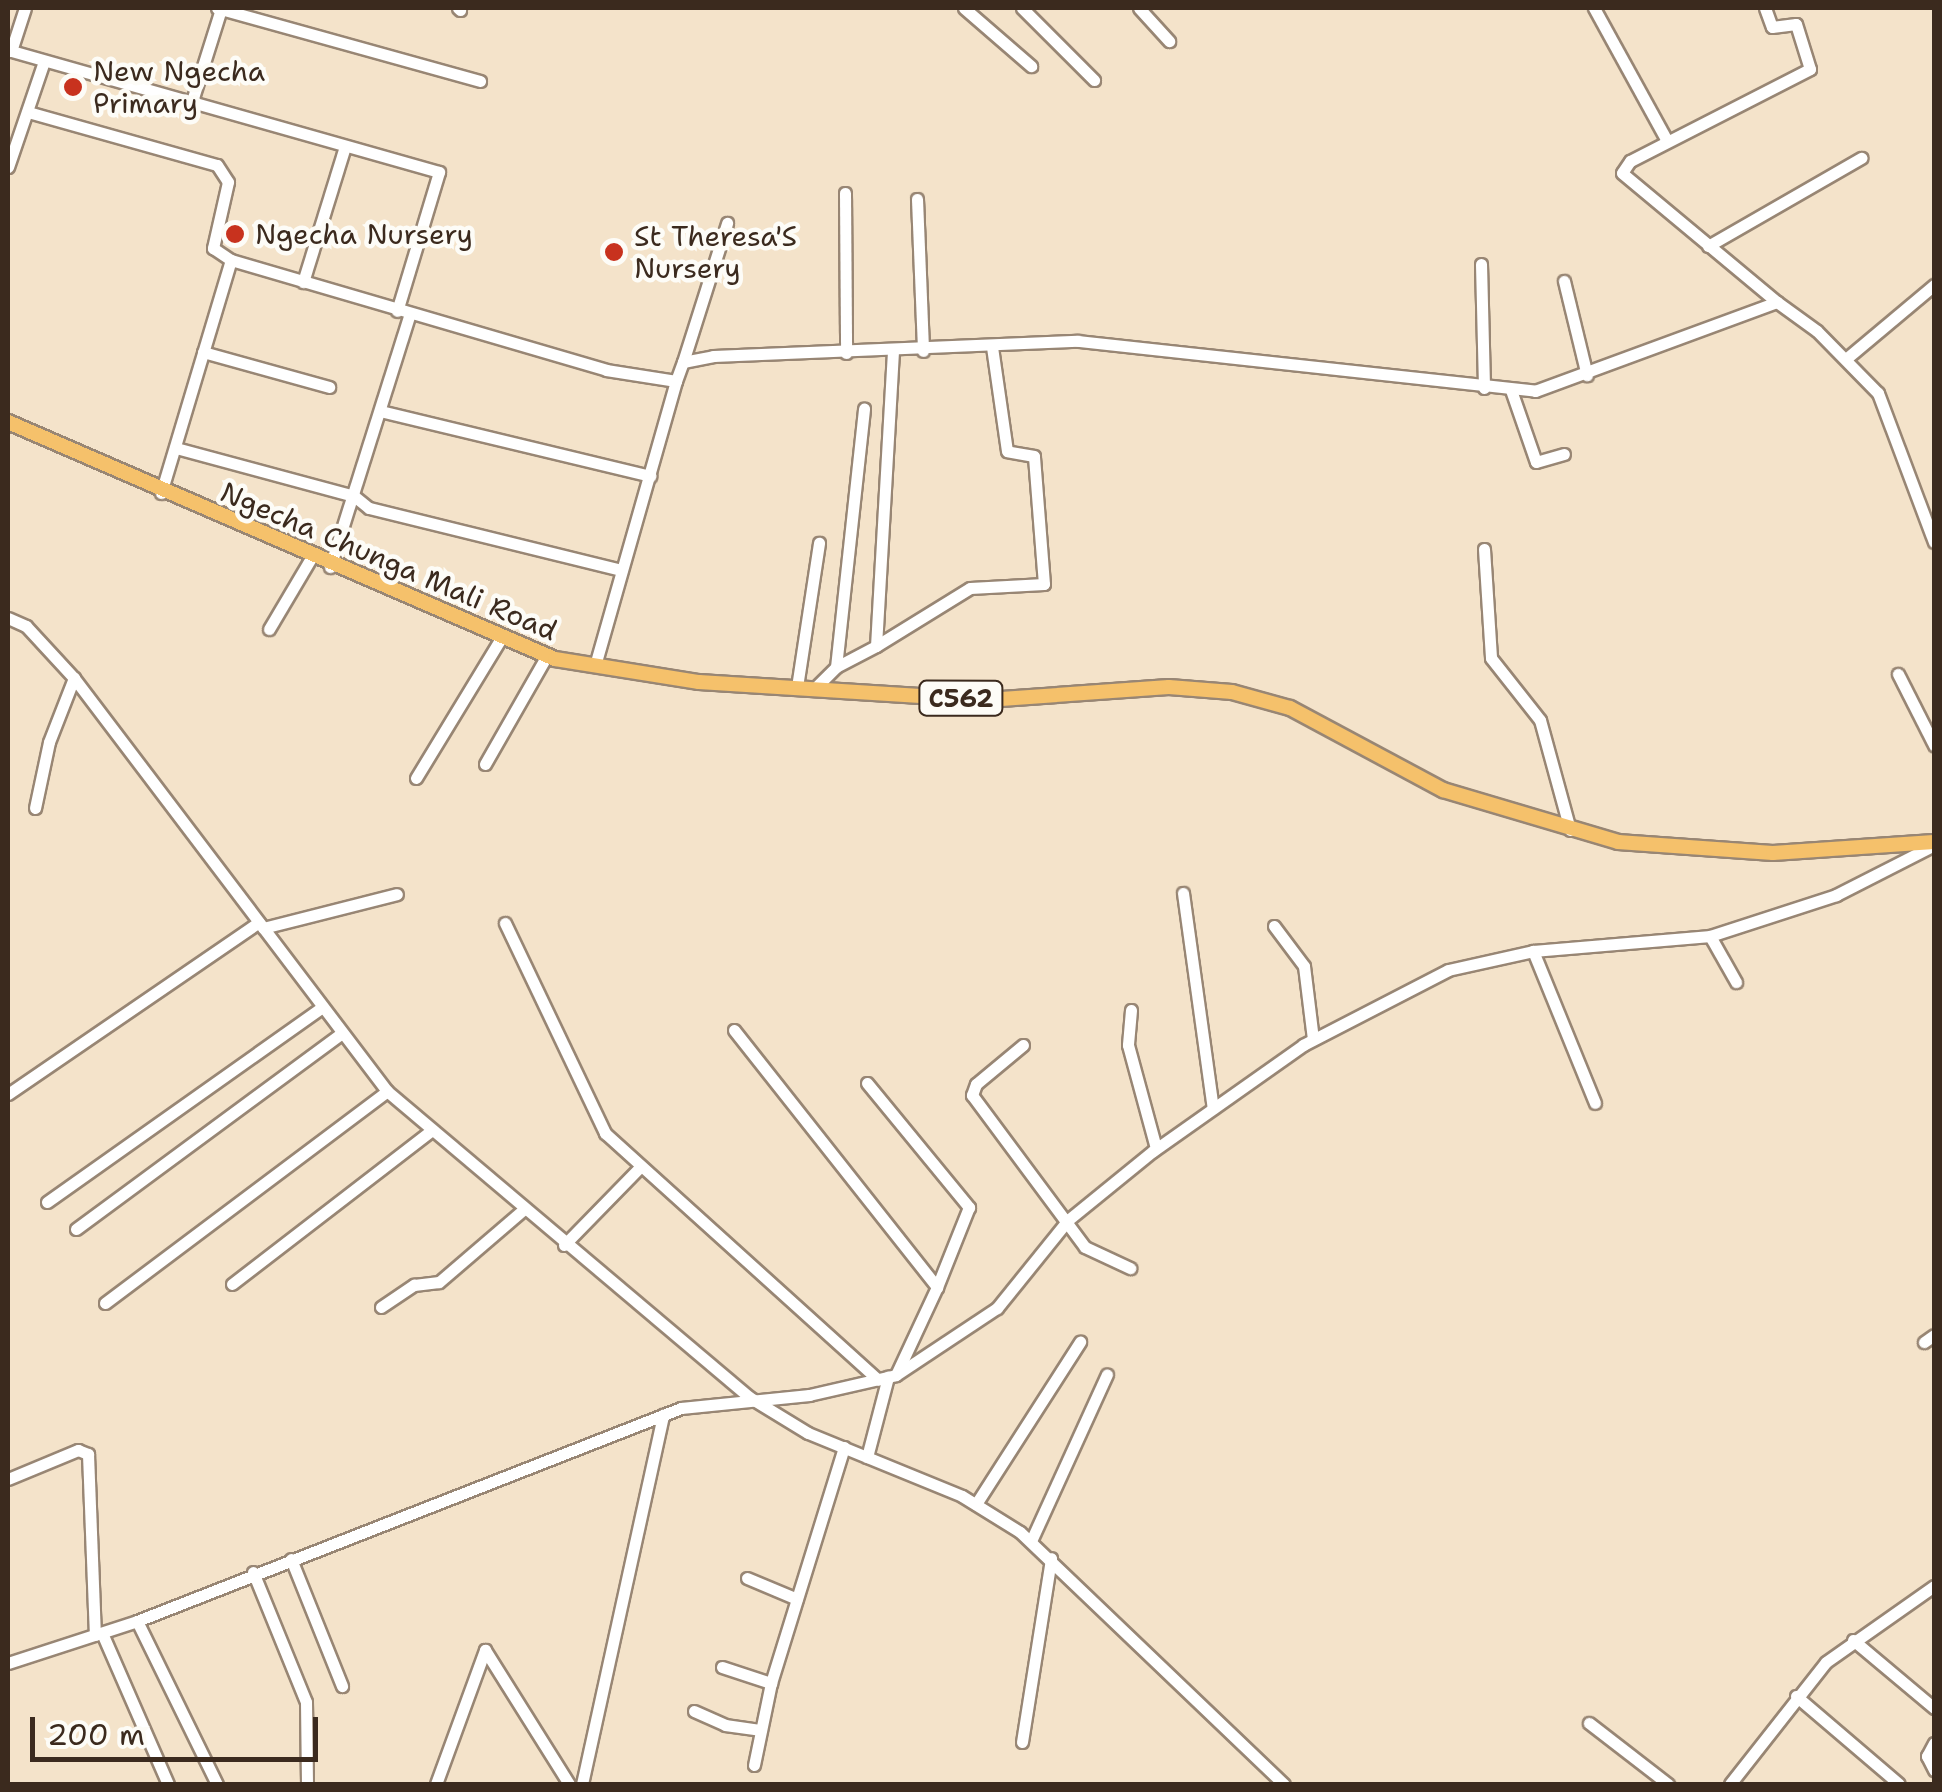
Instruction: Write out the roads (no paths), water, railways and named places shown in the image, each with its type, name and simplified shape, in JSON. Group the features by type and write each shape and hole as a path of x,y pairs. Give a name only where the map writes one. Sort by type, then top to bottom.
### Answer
{"main road":[{"name":"Ngecha Chunga Mali Road","path":"8,422 330,567 546,656 699,682 987,700 1170,687 1232,692 1290,708 1444,790 1618,842 1773,853 1934,844"}],"street":[{"path":"25,8 9,50 440,172 403,313 384,412 330,567"},
{"path":"192,101 219,8 480,82"},
{"path":"964,8 1031,66"},
{"path":"1022,8 1094,80"},
{"path":"1139,8 1169,41"},
{"path":"1594,8 1667,142"},
{"path":"1765,8 1772,27 1796,24 1810,69 1630,162 1623,177 1846,358 1878,394 1934,542"},
{"path":"8,168 44,62"},
{"path":"28,112 216,165 228,182 213,248 231,260 606,370 676,381"},
{"path":"302,282 345,146"},
{"path":"1708,246 1861,158"},
{"path":"845,192 846,353"},
{"path":"917,199 923,351"},
{"path":"594,666 676,381 727,223"},
{"path":"161,493 231,260"},
{"path":"1481,264 1484,388"},
{"path":"1564,281 1587,375"},
{"path":"1846,358 1934,284"},
{"path":"682,362 1105,342 1535,391 1777,302"},
{"path":"815,688 836,666 970,588 1044,584 1034,456 1007,451 992,347"},
{"path":"204,352 329,387"},
{"path":"876,646 893,352"},
{"path":"1511,390 1536,462 1564,454"},
{"path":"836,666 864,410"},
{"path":"384,412 650,476"},
{"path":"176,448 354,496 369,508 622,570"},
{"path":"798,686 819,543"},
{"path":"1484,549 1492,658 1540,720 1570,830"},
{"path":"268,629 311,558"},
{"path":"8,618 26,626 74,678 320,1009 387,1091 522,1210 748,1397 844,1447 976,1504 1031,1541 1284,1784"},
{"path":"416,778 500,640"},
{"path":"485,764 546,656"},
{"path":"1898,674 1934,745"},
{"path":"35,808 50,742 74,678"},
{"path":"8,1663 137,1621 252,1572 663,1415 748,1397 809,1395 887,1377 997,1308 1068,1220 1156,1148 1313,1040 1448,970 1533,950 1710,936 1836,894 1934,844"},
{"path":"8,1094 261,925 397,894"},
{"path":"1184,894 1213,1108"},
{"path":"506,923 604,1133 887,1377"},
{"path":"1274,926 1304,966 1313,1040"},
{"path":"1710,936 1736,982"},
{"path":"1533,950 1595,1103"},
{"path":"47,1202 320,1009"},
{"path":"1131,1010 1128,1045 1156,1148"},
{"path":"734,1030 936,1287"},
{"path":"76,1230 340,1035"},
{"path":"1023,1046 976,1084 972,1095 1085,1247 1130,1268"},
{"path":"867,1084 970,1207 936,1287 887,1377 867,1457"},
{"path":"105,1303 387,1091"},
{"path":"232,1284 431,1131"},
{"path":"564,1245 641,1166"},
{"path":"381,1306 414,1285 439,1282 522,1210"},
{"path":"976,1504 1080,1342"},
{"path":"1031,1541 1106,1374"},
{"path":"582,1784 663,1415"},
{"path":"754,1765 771,1683 844,1447"},
{"path":"8,1479 78,1450 88,1454 98,1634 168,1784"},
{"path":"1022,1742 1051,1558"},
{"path":"291,1559 342,1686"},
{"path":"252,1572 306,1702 307,1784"},
{"path":"748,1578 798,1600"},
{"path":"1730,1784 1796,1696 1853,1640 1934,1586"},
{"path":"137,1621 218,1784"},
{"path":"1853,1640 1934,1708"},
{"path":"436,1784 485,1650 569,1784"},
{"path":"722,1667 771,1683"},
{"path":"1796,1696 1899,1784"},
{"path":"694,1710 725,1725 760,1730"},
{"path":"1588,1723 1668,1784"},
{"path":"1934,1743 1927,1756 1934,1770"}],"place":[{"name":"New Ngecha Primary","path":"73,87"},
{"name":"Ngecha Nursery","path":"235,234"},
{"name":"St Theresa'S Nursery","path":"614,252"}]}
